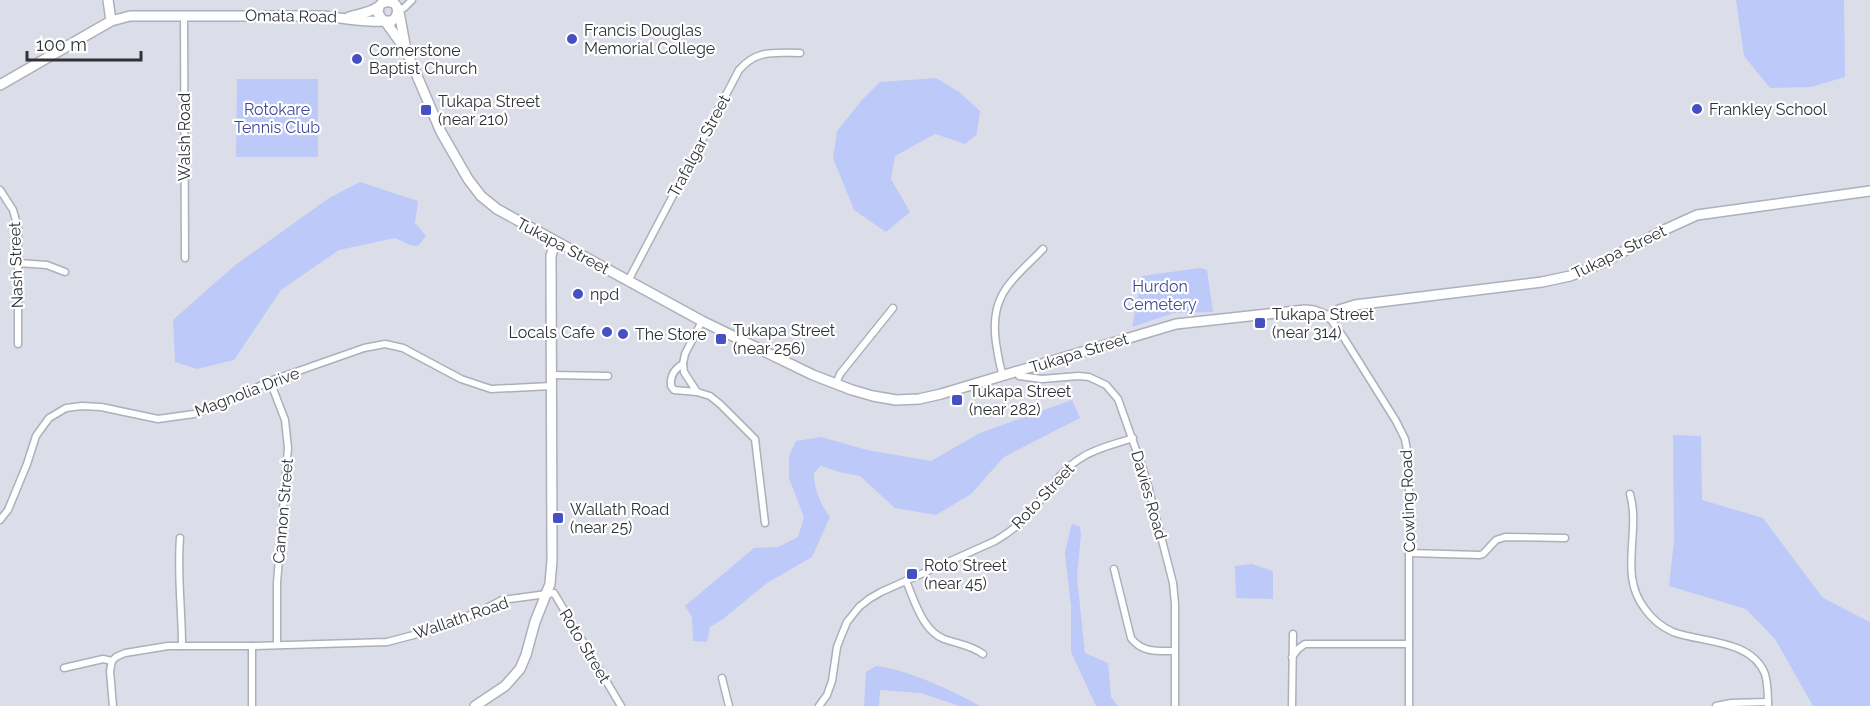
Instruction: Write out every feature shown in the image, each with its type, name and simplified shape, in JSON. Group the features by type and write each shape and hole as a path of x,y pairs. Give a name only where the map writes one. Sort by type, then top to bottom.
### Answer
{"street":[{"path":"108,0 111,21"},
{"path":"384,21 395,19 395,4 404,8 412,0"},
{"name":"Omata Road","path":"0,84 111,21 130,16 347,17 365,13 377,3 395,4"},
{"name":"Tukapa Street","path":"377,3 378,13 406,50 441,132 468,179 481,196 497,209 702,321 836,384 873,396 908,400 941,394 1176,324 1305,310 1314,311 1329,318 1339,310 1355,305 1542,282 1570,276 1600,264 1697,215 1870,191"},
{"name":"Tukapa Street","path":"395,4 402,22 406,50"},
{"name":"Walsh Road","path":"184,16 185,258"},
{"name":"Omata Road","path":"347,17 358,21 384,21"},
{"name":"Trafalgar Street","path":"628,282 739,70 756,55 800,53"},
{"name":"Nash Street","path":"0,190 17,218 18,344"},
{"path":"475,706 505,686 520,669 552,575 551,256 555,242"},
{"path":"1003,375 994,318 998,302 1008,285 1043,249"},
{"path":"18,263 47,265 66,272"},
{"path":"836,384 840,374 893,308"},
{"name":"Cowling Road","path":"1329,318 1344,338 1406,439 1409,461 1409,706"},
{"path":"697,392 687,379 683,364 685,354 702,321"},
{"name":"Magnolia Drive","path":"0,520 9,510 36,436 49,418 66,408 81,405 101,407 158,419 194,414 270,381 364,348 385,345 403,348 461,379 491,389 551,386"},
{"path":"683,364 677,367 672,375 670,386 674,390 697,392 710,396 755,439 765,523"},
{"name":"Davies Road","path":"1018,371 1019,376 1032,379 1078,376 1098,380 1118,399 1146,477 1173,583 1175,706"},
{"path":"551,375 608,376"},
{"name":"Cannon Street","path":"270,381 285,420 288,448 277,583 277,645"},
{"name":"Roto Street","path":"819,706 827,695 832,681 837,647 847,622 869,599 995,541 1028,516 1057,479 1074,462 1095,451 1132,438"},
{"path":"1630,494 1634,509 1630,569 1636,595 1643,607 1657,622 1672,632 1736,648 1754,659 1765,675 1768,704 1731,703 1716,706"},
{"path":"1409,553 1480,555 1496,540 1505,537 1565,538"},
{"path":"180,538 178,585 181,603 182,646"},
{"path":"1114,569 1131,638 1137,646 1156,651 1175,651"},
{"path":"906,581 922,617 934,633 973,647 983,654"},
{"name":"Roto Street","path":"546,594 554,593 621,706"},
{"name":"Wallath Road","path":"64,668 104,658 112,661 116,657 135,650 160,646 387,642 429,632 502,600 546,594"},
{"path":"1292,706 1293,634"},
{"path":"1292,657 1305,644 1409,644"},
{"path":"252,646 252,706"},
{"path":"112,661 110,671 113,706"},
{"path":"722,678 729,706"}],"green space":[{"path":"1736,0 1844,0 1845,77 1811,87 1770,88 1744,56"},
{"path":"936,78 959,92 980,111 977,134 965,144 935,134 895,156 891,179 910,212 886,232 854,210 833,158 837,131 880,82"},
{"name":"Rotokare Tennis Club","path":"237,79 318,79 318,157 236,157"},
{"path":"360,182 418,201 415,223 426,236 418,246 395,238 339,250 281,290 234,360 197,369 175,362 173,320 234,266 329,198"},
{"name":"Hurdon Cemetery","path":"1200,268 1207,270 1213,312 1174,313 1132,327 1142,276"},
{"path":"1072,400 1080,418 1004,457 971,494 936,515 895,508 860,476 821,466 814,473 816,491 830,517 812,557 767,583 710,627 707,642 693,641 692,617 685,606 754,548 778,547 798,537 804,517 789,478 789,456 796,441 821,437 867,450 931,461 980,433"},
{"path":"1673,435 1701,436 1702,500 1763,518 1823,598 1870,622 1870,706 1813,706 1775,639 1746,609 1669,586 1674,540"},
{"path":"1073,524 1080,527 1081,534 1077,577 1085,653 1108,663 1111,697 1118,706 1096,706 1071,652 1071,607 1065,553"},
{"path":"1252,564 1273,571 1273,599 1236,598 1235,566"},
{"path":"876,666 916,676 980,706 959,706 921,693 880,690 879,706 864,706 866,672"}],"place":[{"name":"Francis Douglas Memorial College","path":"572,39"},
{"name":"Cornerstone Baptist Church","path":"357,59"},
{"name":"Frankley School","path":"1697,109"},
{"name":"Tukapa Street (near 210)","path":"426,110"},
{"name":"npd","path":"578,294"},
{"name":"Tukapa Street (near 314)","path":"1260,323"},
{"name":"Locals Cafe","path":"607,332"},
{"name":"The Store","path":"623,334"},
{"name":"Tukapa Street (near 256)","path":"721,339"},
{"name":"Tukapa Street (near 282)","path":"957,400"},
{"name":"Wallath Road (near 25)","path":"558,518"},
{"name":"Roto Street (near 45)","path":"912,574"}]}
